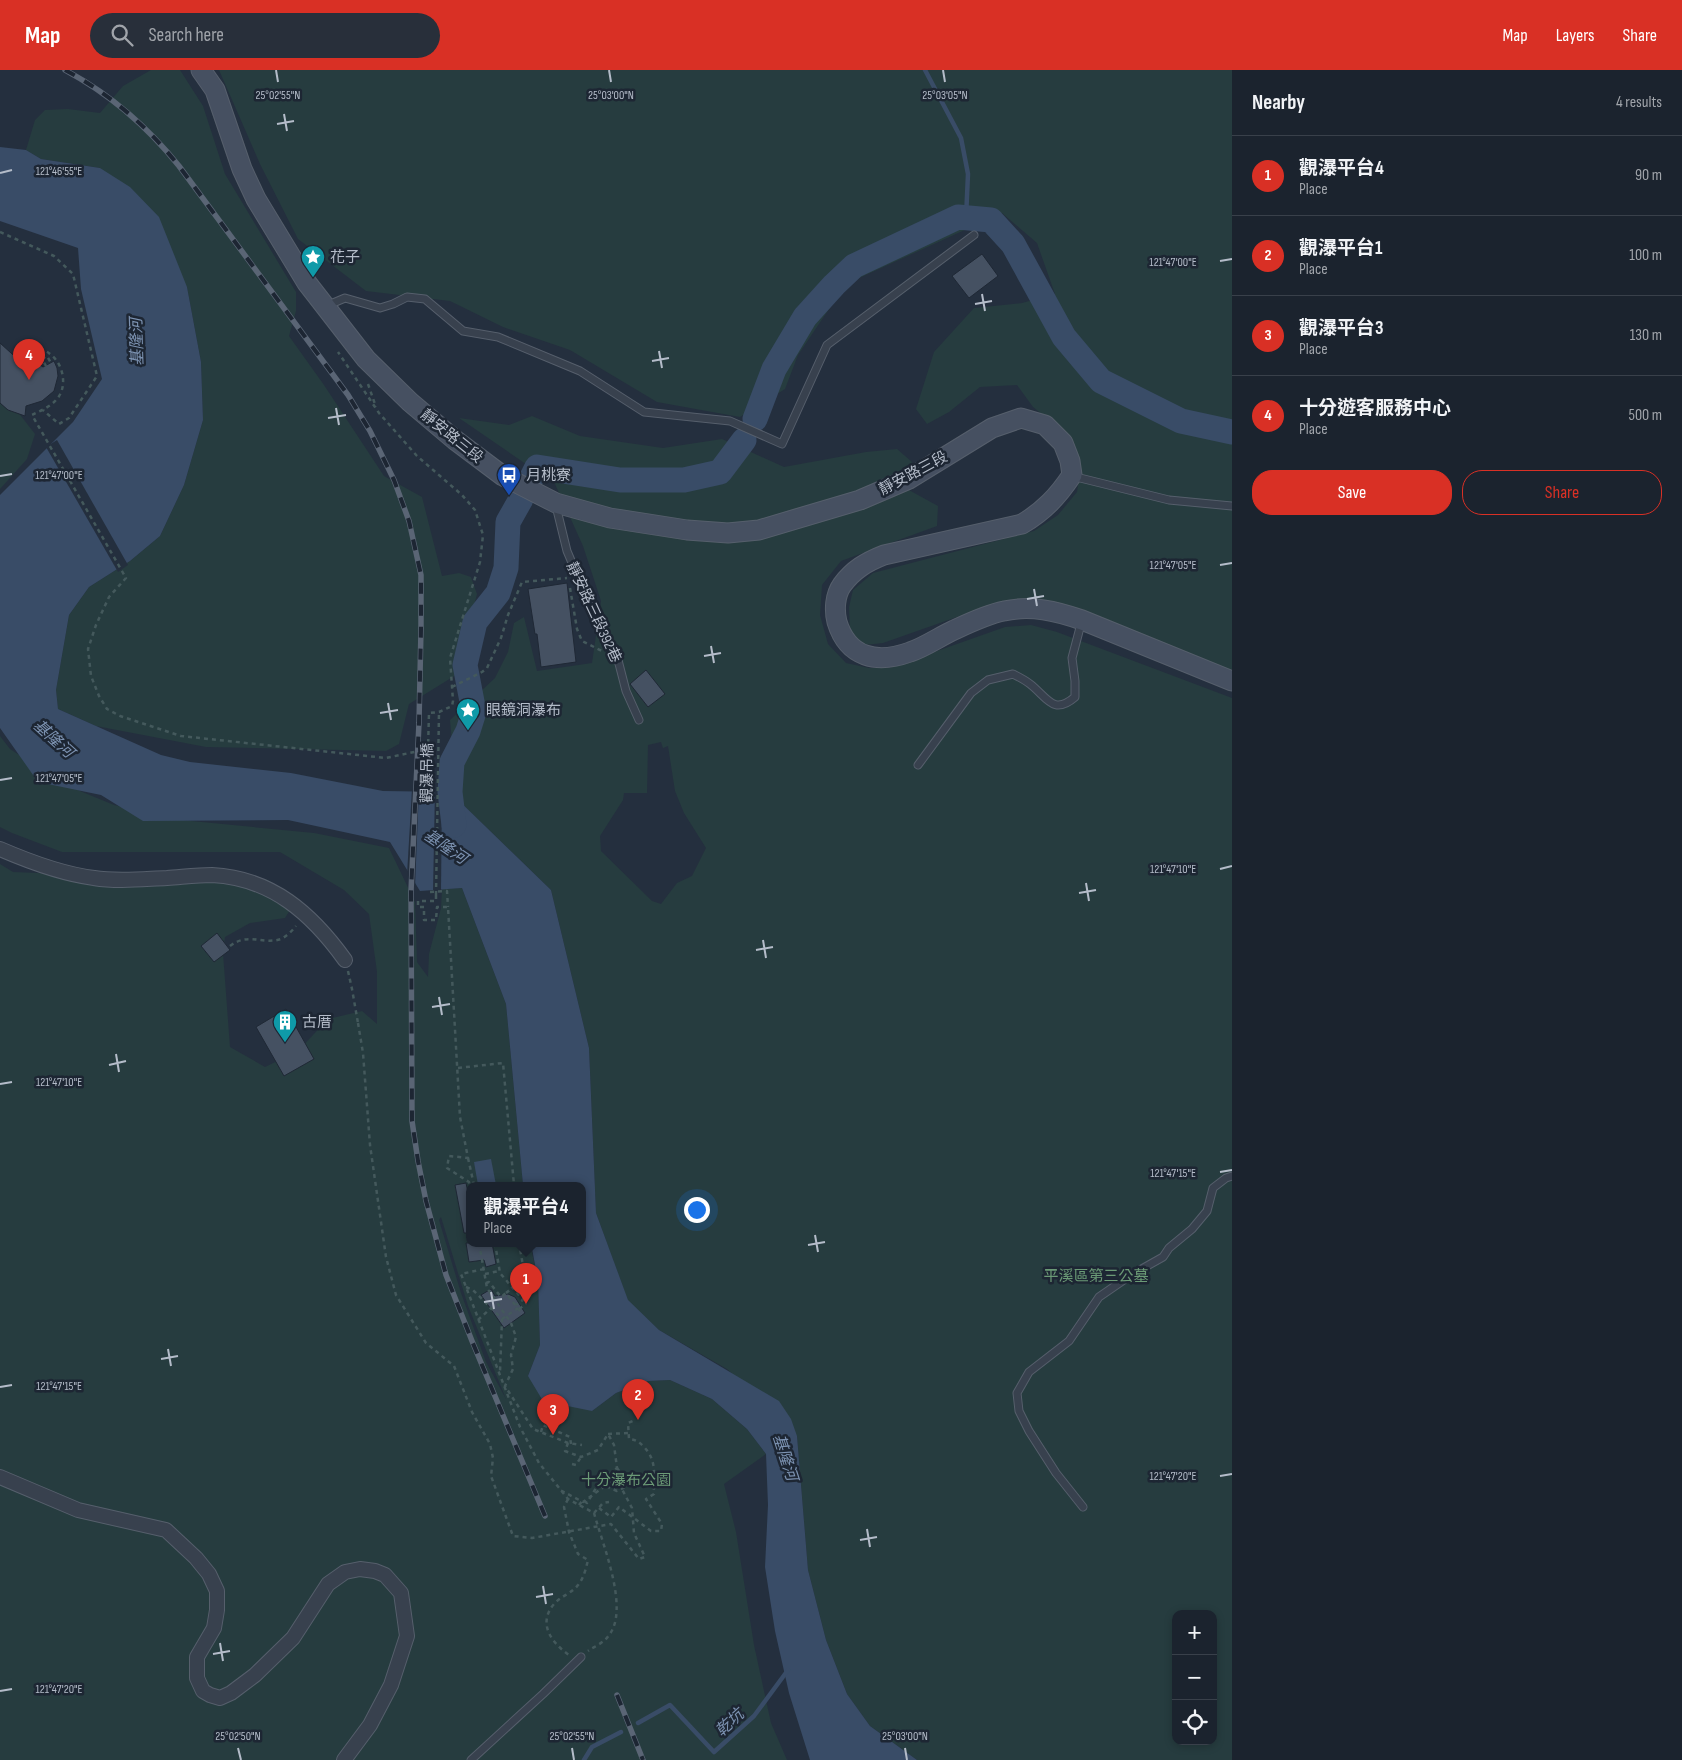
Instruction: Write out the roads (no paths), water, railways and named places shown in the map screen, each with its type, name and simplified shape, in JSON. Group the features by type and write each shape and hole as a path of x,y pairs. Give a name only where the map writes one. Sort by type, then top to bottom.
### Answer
{"main road":[{"name":"靜安路三段","path":"201,70 215,90 242,169 256,199 307,283 366,358 410,402 455,440 503,476 556,503 610,518 687,530 728,533 759,530 860,500 909,479 992,428 1021,418 1045,425 1063,443 1070,461 1072,476"},
{"path":"1072,476 1052,502 1022,524 884,555 865,563 850,575 838,591 836,619 842,635 853,648 865,656 881,658 909,652 955,629 1003,611 1029,607 1058,612 1082,620 1232,681"}],"street":[{"path":"0,849 56,870 95,878 126,880 212,875 239,878 269,888 287,900 332,942 345,960"},
{"path":"0,1477 78,1510 166,1530 196,1558 209,1574 218,1591 218,1610 214,1628 197,1657 197,1678 203,1691 210,1696 220,1698 231,1693 255,1675 293,1638 328,1584 339,1576 345,1572 360,1569 375,1571 385,1575 401,1593 407,1636 392,1685 370,1725 344,1760"}],"lane":[{"path":"325,306 345,298 380,308 408,298 425,298 463,331 498,337 580,371 644,412 730,421 782,444 827,345 974,235"},
{"path":"1072,476 1169,500 1232,506"},
{"name":"靜安路三段392巷","path":"556,503 566,552 595,617 618,660 626,692 639,720"},
{"path":"918,765 971,693 988,680 1013,674 1029,682 1047,702 1058,706 1068,703 1075,697 1076,681 1072,658 1082,620"},
{"path":"1083,1507 1056,1473 1029,1431 1019,1411 1017,1393 1030,1372 1069,1341 1099,1297 1163,1257 1169,1248 1192,1229 1207,1211 1213,1188 1226,1178 1232,1176"},
{"path":"471,1760 581,1657"}],"water":[{"name":"基隆河","path":"0,147 26,150 41,159 100,168 130,187 159,217 187,287 201,362 203,420 184,485 160,536 130,561 89,587 69,615 56,690 58,709 161,755 190,762 291,773 383,791 450,792 551,890 589,1048 596,1213 628,1300 659,1330 779,1401 791,1419 797,1436 808,1570 826,1640 847,1694 870,1726 917,1760 810,1760 789,1693 775,1631 765,1567 768,1505 766,1454 747,1429 712,1399 670,1380 648,1381 616,1393 592,1411 543,1401 528,1376 540,1345 538,1281 532,1247 586,1247 586,1182 523,1182 506,1004 462,888 420,891 390,842 288,820 143,821 101,795 38,782 0,728 0,495 73,422 102,379 81,289 78,248 0,221"},
{"path":"491,1159 495,1182 477,1182 474,1162"}],"waterway":[{"path":"925,70 961,138 968,174 966,218"},
{"path":"755,419 774,369 805,317 834,285 854,266 958,217 991,220 1013,244 1064,337 1101,381 1181,421 1232,432"},
{"path":"532,477 537,467 620,480 684,480 720,472 744,440"},
{"path":"454,825 450,792 452,762 468,731 474,712 465,665 475,622 498,593 506,568 508,522 521,499"},
{"name":"乾坑","path":"638,1723 670,1705 714,1752 754,1716 788,1670"},
{"name":"乾坑","path":"584,1760 592,1747 621,1732"}],"railway":[{"path":"65,70 97,89 127,112 141,124 179,166 348,395 370,431 394,480 409,521 421,575 419,723 411,891 412,1121 426,1201 446,1275 545,1516"},
{"path":"617,1695 643,1760"}],"place":[{"name":"花子","path":"313,278"},
{"name":"十分遊客服務中心","path":"29,380"},
{"name":"月桃寮","path":"509,496"},
{"name":"眼鏡洞瀑布","path":"468,731"},
{"name":"古厝","path":"285,1043"},
{"name":"觀瀑平台4","path":"526,1304"},
{"name":"觀瀑平台1","path":"638,1420"},
{"name":"觀瀑平台3","path":"553,1435"}],"park label":[{"name":"平溪區第三公墓","path":"1096,1276"},
{"name":"十分瀑布公園","path":"626,1480"}]}
